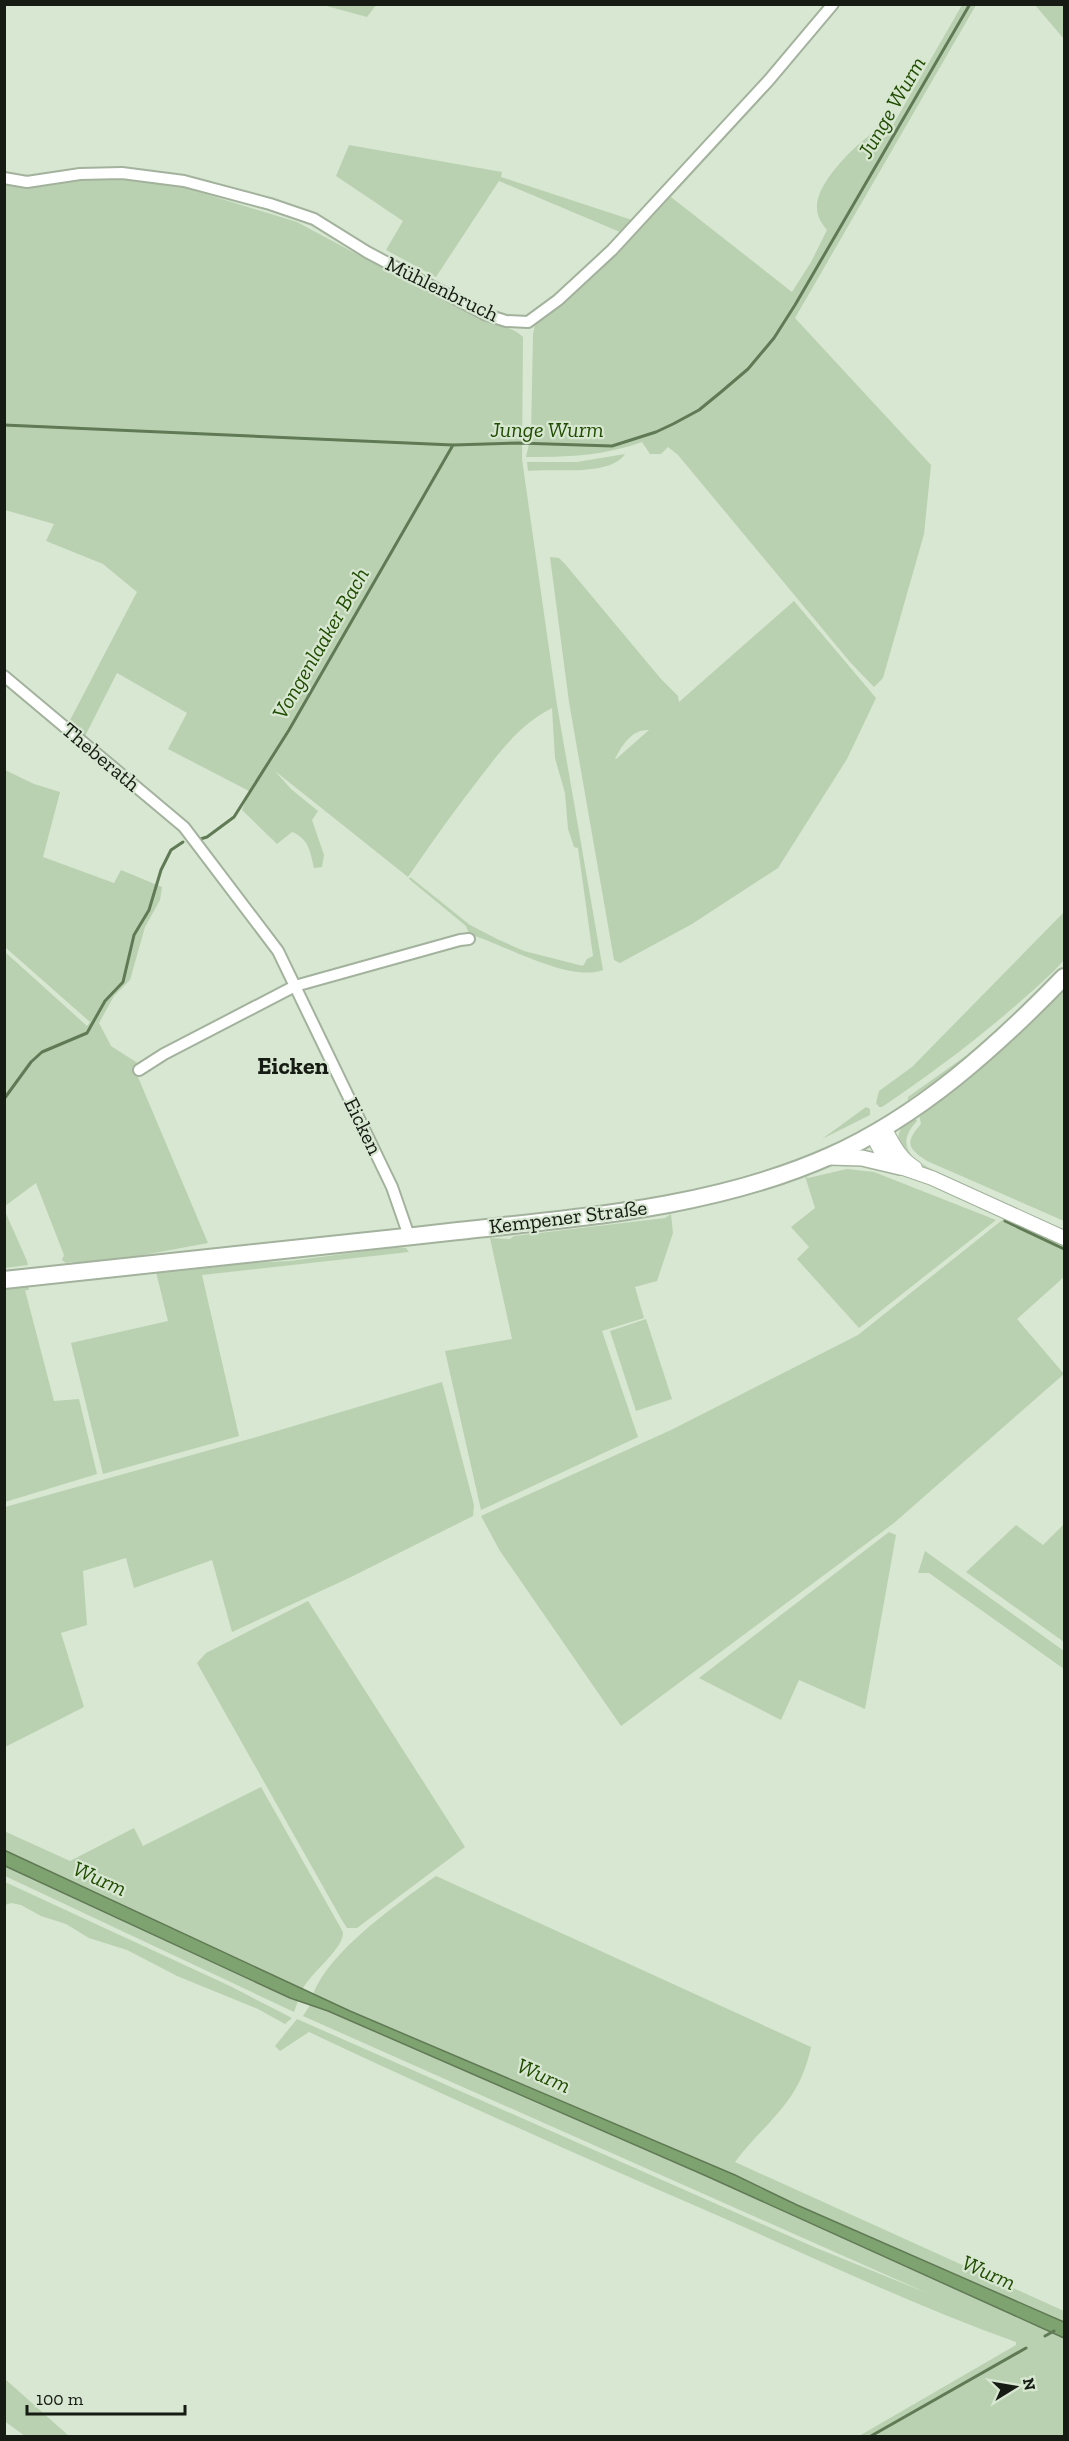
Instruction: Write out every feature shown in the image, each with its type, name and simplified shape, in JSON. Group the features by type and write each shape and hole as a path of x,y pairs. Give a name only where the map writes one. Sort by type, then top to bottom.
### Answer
{"main road":[{"name":"Kempener Straße","path":"4,1280 633,1211 736,1188 829,1157 878,1131 977,1060 1065,978"},
{"path":"829,1157 862,1158 900,1167"}],"street":[{"name":"Mühlenbruch","path":"4,178 27,182 80,174 122,173 184,181 270,204 314,219 367,252 484,314 506,321 528,322 558,300 612,250 769,80 833,4"},
{"name":"Theberath","path":"4,676 184,827 195,840"},
{"name":"Eicken","path":"195,840 278,951 392,1187 409,1236"},
{"path":"139,1071 164,1054 295,986 469,939"},
{"path":"878,1131 882,1151 900,1167 932,1178 1065,1238"},
{"path":"878,1131 906,1162 932,1178"}],"shaded area":[{"path":"376,4 367,17 323,5"},
{"path":"836,5 840,5 771,88 671,197 792,292 827,230 819,217 817,208 818,199 828,178 845,158 870,135 886,137 962,5 976,5 795,318 931,465 924,534 883,678 874,687 850,662 678,455 668,447 661,454 650,454 642,442 585,455 526,457 531,435 535,323 582,284"},
{"path":"1035,5 1064,5 1064,39"},
{"path":"349,145 502,172 501,177 632,220 620,232 499,181 436,277 386,250 403,221 336,176"},
{"path":"102,176 173,184 297,222 478,319 508,328 523,337 522,459 557,705 603,970 589,973 555,967 469,934 466,926 409,879 410,877 470,925 524,951 583,966 587,959 593,956 578,848 574,847 568,829 565,793 555,758 552,708 531,721 505,746 408,877 275,771 291,789 318,811 312,820 324,855 322,867 314,868 308,846 298,835 292,832 277,844 242,810 249,791 168,749 187,713 117,673 84,738 68,724 137,592 103,564 46,541 54,524 5,510 5,182"},
{"path":"625,454 618,461 595,469 528,471 527,462 577,462"},
{"path":"550,557 559,558 565,564 661,679 678,696 679,702 794,601 876,698 847,759 778,868 692,924 620,963 614,960 569,702","holes":["649,730 616,759 628,739 638,732"]},
{"path":"5,770 34,784 60,792 43,857 114,883 121,870 162,887 160,900 145,927 130,980 114,996 99,1023 111,1046 139,1064 135,1070 208,1243 122,1259 66,1263 62,1260 64,1255 36,1183 5,1206 5,952 87,1026 90,1022 5,947"},
{"path":"1064,912 1064,960 1054,971 971,1043 879,1107 876,1103 879,1091 912,1067"},
{"path":"1064,987 1064,1221 927,1161 915,1152 910,1144 912,1136 921,1124 919,1114 976,1070"},
{"path":"1021,1008 1022,1010 960,1064 908,1100 908,1097 967,1055"},
{"path":"866,1107 870,1109 870,1115 822,1139"},
{"path":"914,1115 917,1121 908,1133 906,1144 910,1153 928,1167 962,1183 963,1187 923,1168 902,1150 898,1139 902,1128"},
{"path":"847,1169 874,1172 996,1220 859,1328 797,1259 809,1247 791,1227 815,1208 805,1176 808,1178"},
{"path":"4,1209 27,1261 28,1265 5,1268"},
{"path":"671,1214 673,1233 657,1281 635,1287 644,1318 602,1331 638,1437 481,1510 445,1351 512,1339 490,1238 510,1239 514,1236 665,1218"},
{"path":"1006,1217 1064,1244 1064,1277 1017,1319 1064,1374 894,1523 621,1726 500,1551 481,1516 671,1430 858,1335"},
{"path":"396,1247 406,1248 409,1252 202,1275 239,1436 103,1474 71,1343 168,1321 156,1272 227,1264 290,1261"},
{"path":"28,1286 29,1290 25,1290 54,1401 79,1399 97,1474 5,1502 5,1289"},
{"path":"646,1319 672,1399 636,1411 610,1331"},
{"path":"442,1382 474,1505 473,1516 349,1578 232,1632 212,1560 134,1588 126,1558 83,1571 87,1625 61,1633 84,1707 5,1747 5,1507 253,1438"},
{"path":"1064,1524 1064,1642 966,1572 1016,1525 1043,1545"},
{"path":"889,1532 896,1535 865,1709 799,1680 781,1720 699,1678"},
{"path":"925,1551 1064,1651 1064,1669 929,1573 918,1573"},
{"path":"308,1601 465,1847 357,1928 347,1928 343,1922 197,1663 206,1653"},
{"path":"261,1787 343,1932 338,1946 302,1990 296,1991 275,1982 273,1977 5,1850 4,1831 70,1861 134,1828 143,1846"},
{"path":"4,1850 350,2011 735,2175 797,2205 1064,2322 1064,2338 704,2175 328,2011 290,1998 5,1866"},
{"path":"5,1866 298,2001 294,2012 5,1876"},
{"path":"436,1876 811,2047 806,2067 790,2097 735,2162 1064,2311 1064,2322 797,2205 735,2175 313,1995 333,1962 348,1946 384,1914"},
{"path":"5,1882 230,1986 292,2018 285,2024 258,2009 177,1976 127,1950 89,1938 66,1924 41,1916 21,1905 11,1903 5,1905"},
{"path":"310,2005 704,2175 1064,2338 1064,2436 859,2436 1016,2345 1016,2342 871,2284 517,2128 309,2032 280,2051 275,2046 297,2019 814,2247 927,2293 303,2016"},
{"path":"5,2379 69,2436 25,2436 7,2423 4,2420"}],"waterway":[{"name":"Junge Wurm","path":"4,425 453,445 518,443 612,446 656,432 699,410 748,369 774,338 970,4"},
{"name":"Vongenlaaker Bach","path":"197,840 207,837 234,817 289,730 453,445"},
{"name":"Vongenlaaker Bach","path":"4,1099 31,1062 42,1052 87,1033 105,1001 123,982 134,935 149,910 161,870 171,850 183,842"},
{"path":"1005,1221 1064,1249"},
{"path":"1045,2336 1054,2331"},
{"path":"871,2436 1026,2348"}],"district":[{"name":"Eicken","path":"293,1066"}],"water label":[{"name":"Wurm","path":"100,1878"},
{"name":"Wurm","path":"544,2075"},
{"name":"Wurm","path":"989,2272"}]}
